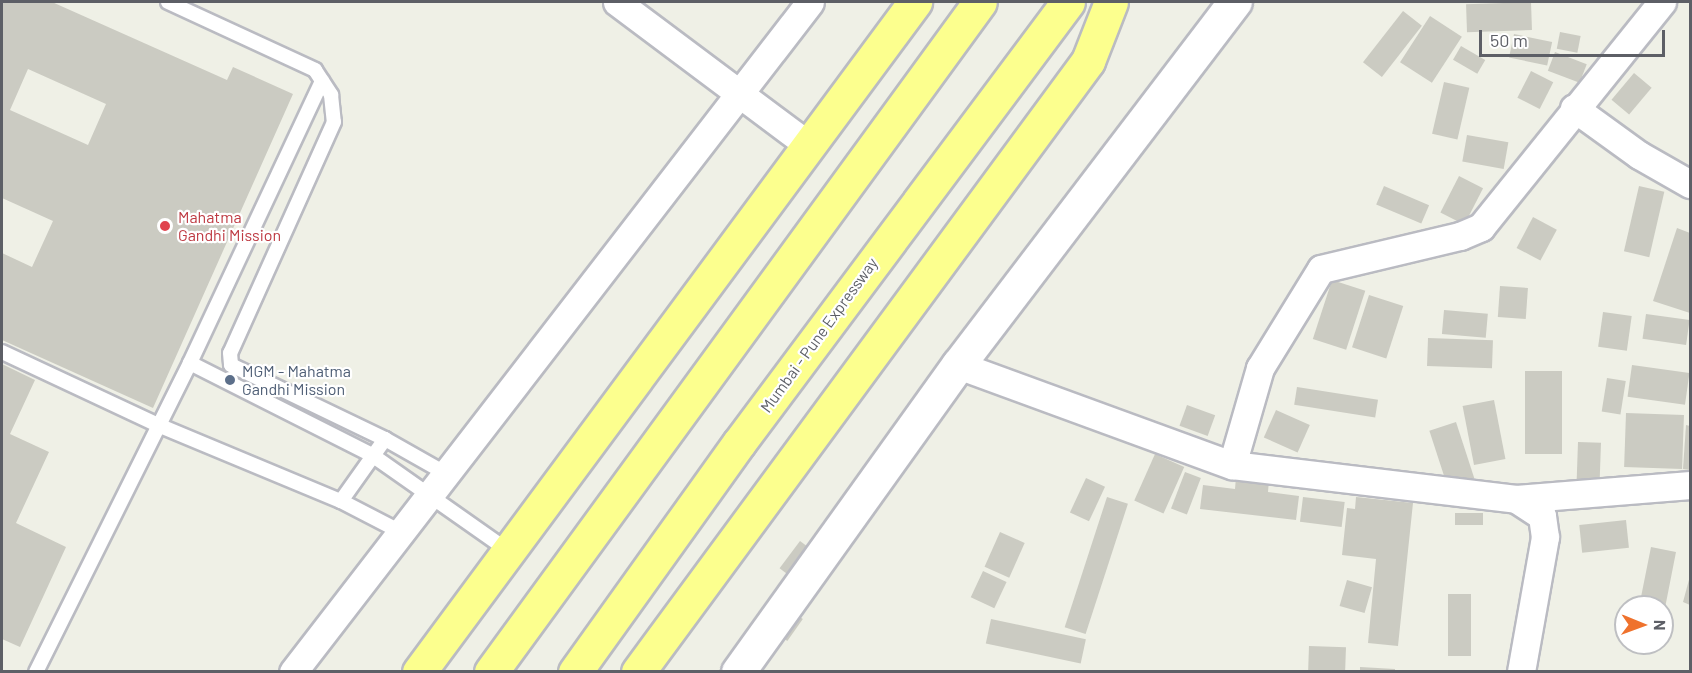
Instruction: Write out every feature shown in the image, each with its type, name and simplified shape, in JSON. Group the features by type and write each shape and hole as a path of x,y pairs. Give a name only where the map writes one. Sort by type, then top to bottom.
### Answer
{"highway":[{"path":"419,672 507,550 915,2"},
{"path":"491,672 685,402 980,2"},
{"name":"Mumbai - Pune Expressway","path":"575,672 739,443 1068,2"},
{"path":"638,672 1088,61 1112,2"}],"street":[{"path":"617,2 808,145"},
{"path":"293,672 437,482 810,2"},
{"path":"738,672 958,365 1235,2"},
{"path":"1232,465 1260,368 1321,269 1357,257 1460,236 1481,227 1574,108 1662,2"},
{"path":"1574,108 1639,155 1690,184"},
{"path":"958,365 1232,465 1516,499 1690,485"},
{"path":"1516,499 1542,516 1545,537 1521,672"}],"lane":[{"path":"168,2 315,70 331,95 334,122 230,353 231,365 385,439 437,482 507,550"},
{"path":"36,672 190,363 322,81"},
{"path":"2,352 159,425 341,501 401,532"},
{"path":"190,363 372,454 437,482"},
{"path":"341,501 372,454 385,439"}],"building":[{"path":"2,2 52,2 227,80 233,67 293,94 153,408 2,340 2,253 32,267 53,221 2,198","holes":["28,69 106,104 88,145 10,110"]},
{"path":"1531,2 1532,30 1467,32 1466,4"},
{"path":"1403,11 1422,26 1382,77 1363,62"},
{"path":"1430,16 1462,37 1432,83 1400,62"},
{"path":"1560,32 1581,36 1577,53 1557,49"},
{"path":"1514,34 1552,42 1547,66 1509,57"},
{"path":"1461,46 1485,60 1477,74 1453,60"},
{"path":"1555,52 1587,64 1580,83 1548,71"},
{"path":"1531,71 1553,82 1540,109 1517,98"},
{"path":"1634,73 1652,88 1629,115 1612,100"},
{"path":"1444,82 1469,88 1457,139 1432,134"},
{"path":"1467,135 1508,142 1504,169 1462,162"},
{"path":"1459,176 1483,188 1464,225 1440,213"},
{"path":"1384,186 1429,205 1421,224 1376,204"},
{"path":"1639,186 1664,192 1649,257 1624,251"},
{"path":"1533,217 1557,230 1540,261 1517,248"},
{"path":"1677,228 1690,233 1690,313 1653,301"},
{"path":"1332,280 1365,291 1346,350 1313,339"},
{"path":"1500,286 1528,288 1526,319 1498,317"},
{"path":"1369,295 1403,306 1386,358 1352,347"},
{"path":"1444,310 1488,314 1486,338 1442,334"},
{"path":"1603,312 1632,316 1627,351 1598,347"},
{"path":"1646,314 1690,320 1686,345 1643,339"},
{"path":"1428,338 1493,340 1492,368 1427,366"},
{"path":"2,364 35,380 10,434 49,452 16,523 66,547 20,647 2,639"},
{"path":"1632,365 1689,373 1685,405 1628,397"},
{"path":"1525,371 1562,371 1562,454 1525,454"},
{"path":"1607,378 1626,381 1620,415 1602,412"},
{"path":"1297,387 1378,400 1375,418 1294,405"},
{"path":"1494,400 1505,459 1474,465 1463,406"},
{"path":"1187,405 1215,415 1208,436 1179,426"},
{"path":"1276,410 1310,425 1298,452 1264,437"},
{"path":"1626,413 1684,415 1682,469 1624,467"},
{"path":"1456,422 1474,478 1448,487 1429,431"},
{"path":"1686,425 1690,426 1690,470 1683,469"},
{"path":"1578,442 1601,443 1600,481 1577,480"},
{"path":"1155,454 1184,467 1163,514 1134,501"},
{"path":"1185,472 1201,478 1187,515 1171,508"},
{"path":"1236,477 1269,480 1268,492 1299,496 1296,520 1200,509 1203,485 1235,489"},
{"path":"1086,478 1105,487 1089,521 1070,512"},
{"path":"1107,497 1128,504 1086,634 1065,627"},
{"path":"1303,497 1345,502 1342,527 1300,522"},
{"path":"1356,497 1413,503 1398,646 1368,643 1376,559 1342,555 1347,508 1355,509"},
{"path":"1455,513 1483,513 1483,525 1455,525"},
{"path":"1626,520 1629,548 1582,553 1579,525"},
{"path":"1000,532 1025,543 1009,578 985,567"},
{"path":"800,541 808,547 788,574 780,568"},
{"path":"1651,547 1676,552 1668,595 1641,595"},
{"path":"983,571 1007,582 994,608 971,597"},
{"path":"1690,576 1690,605 1683,602"},
{"path":"1347,580 1372,587 1365,613 1340,606"},
{"path":"1448,594 1471,594 1471,656 1448,656"},
{"path":"793,612 803,619 787,641 778,634"},
{"path":"991,619 1086,639 1081,664 986,643"},
{"path":"1309,646 1346,647 1345,671 1308,670"},
{"path":"1360,667 1395,669 1395,672 1360,672"}],"place":[{"name":"Mahatma Gandhi Mission","path":"165,226"},
{"name":"MGM - Mahatma Gandhi Mission","path":"230,380"}]}
